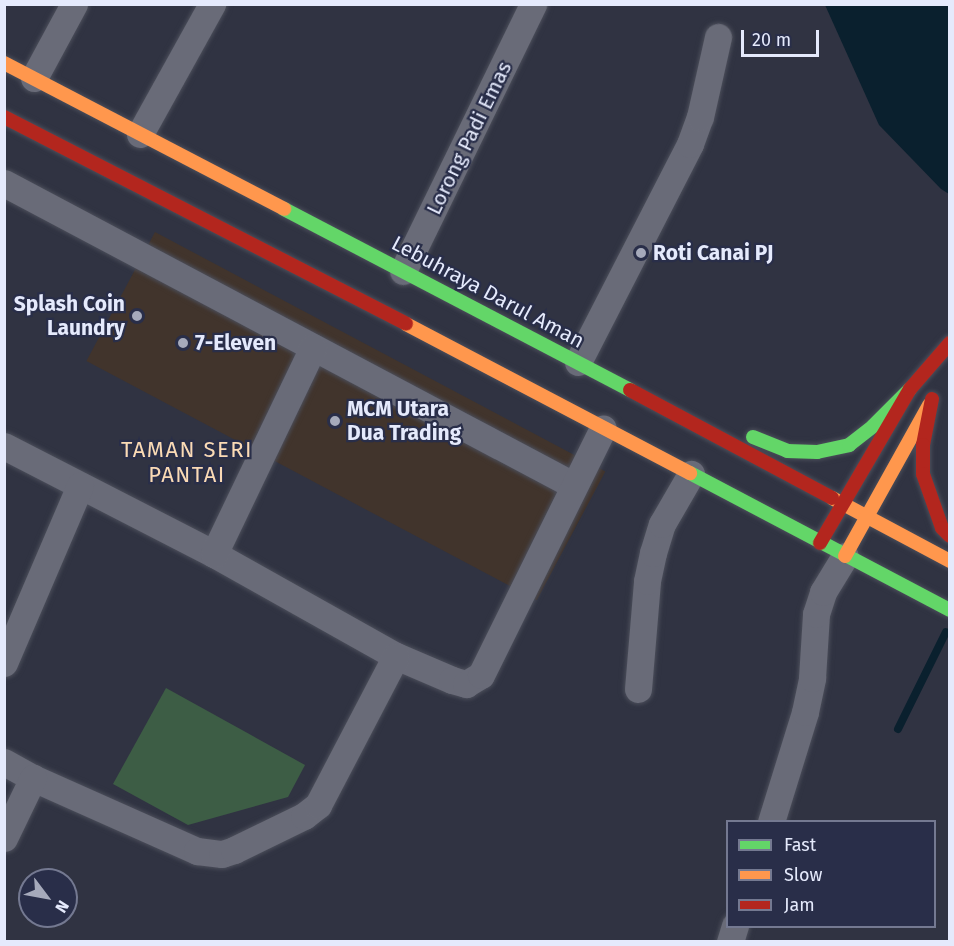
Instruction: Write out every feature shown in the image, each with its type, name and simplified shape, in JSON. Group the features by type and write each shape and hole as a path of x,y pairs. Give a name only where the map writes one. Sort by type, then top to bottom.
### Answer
{"main road":[{"name":"Lebuhraya Darul Aman","path":"4,63 578,362 950,561"},
{"path":"4,117 950,610"},
{"path":"950,343 936,388 924,445 924,474 931,502 942,528 950,536"},
{"path":"682,417 739,432 787,451 817,452 849,445 873,426 910,390 950,343"},
{"path":"845,556 936,388"},
{"path":"820,543 910,390"}],"street":[{"path":"34,78 75,4"},
{"path":"140,134 212,4"},
{"name":"Lorong Padi Emas","path":"404,271 533,4"},
{"path":"578,362 690,144 700,117 718,37"},
{"path":"4,183 573,485"},
{"path":"214,554 313,347"},
{"path":"4,446 214,554 396,656 466,684 475,681 481,675 603,428"},
{"path":"638,689 647,581 653,553 662,524 691,474"},
{"path":"4,663 81,486"},
{"path":"772,820 805,712 812,678 816,614 823,592 845,556"},
{"path":"4,762 33,778 197,851 222,854 304,816 318,805 396,656"},
{"path":"4,838 33,778"}],"shaded area":[{"path":"155,232 605,471 537,600 86,361"}],"green space":[{"path":"166,688 305,765 288,797 188,825 113,784"}],"water":[{"path":"825,5 949,5 949,194 941,189 879,125"}],"waterway":[{"path":"898,729 946,632"}],"traffic: fast":[{"path":"284,209 630,390"},
{"path":"753,437 787,451 817,452 849,445 873,426 910,389"},
{"path":"690,473 950,610"}],"traffic: slow":[{"path":"4,63 284,209"},
{"path":"406,324 690,473"},
{"path":"845,556 929,405"},
{"path":"832,498 950,561"}],"traffic: jam":[{"path":"4,117 406,324"},
{"path":"820,543 910,389 950,343"},
{"path":"630,390 832,498"},
{"path":"932,399 923,445 923,474 942,528 950,536"}],"place":[{"name":"Roti Canai PJ","path":"641,253"},
{"name":"Splash Coin Laundry","path":"137,316"},
{"name":"7-Eleven","path":"183,343"},
{"name":"MCM Utara Dua Trading","path":"335,421"}],"district":[{"name":"TAMAN SERI PANTAI","path":"187,462"}]}
